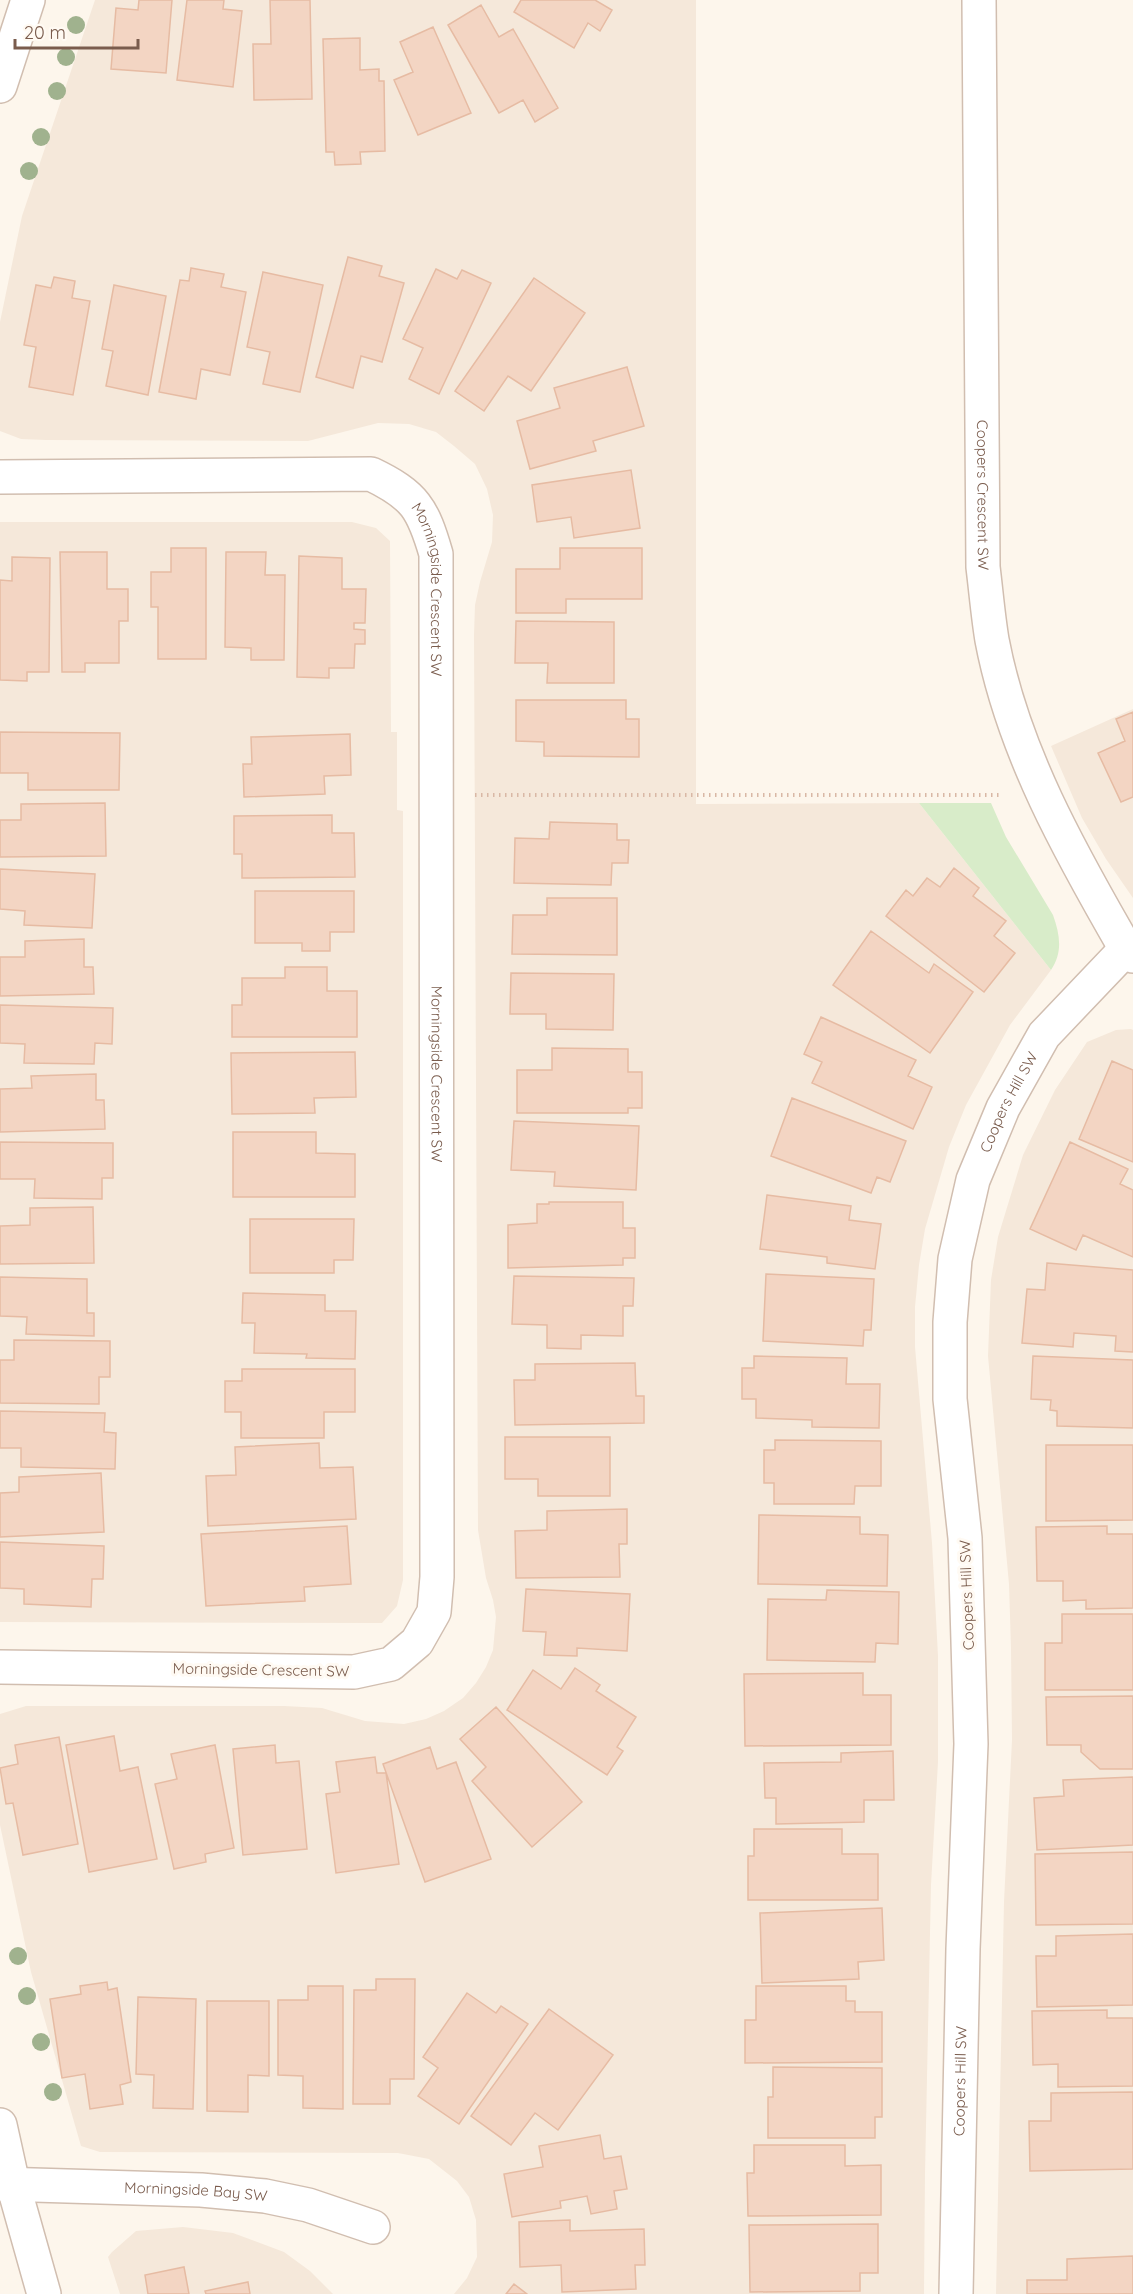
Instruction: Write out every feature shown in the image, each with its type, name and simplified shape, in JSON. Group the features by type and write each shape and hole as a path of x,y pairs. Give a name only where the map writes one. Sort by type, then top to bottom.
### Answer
{"street":[{"path":"0,86 28,0"},
{"name":"Coopers Crescent SW","path":"979,0 983,567 995,651 1014,719 1044,795 1084,876 1129,952"},
{"name":"Morningside Crescent SW","path":"0,477 371,474 393,485 411,500 426,521 436,554 437,1577 434,1611 417,1642 391,1664 354,1672 0,1667"},
{"name":"Coopers Hill SW","path":"956,2294 963,1949 971,1744 965,1538 950,1399 950,1322 956,1259 973,1180 1003,1108 1044,1035 1129,952"},
{"path":"0,2125 7,2184 44,2294"},
{"name":"Morningside Bay SW","path":"7,2184 201,2190 265,2196 308,2205 374,2227"}],"path":[{"path":"436,795 1044,795"}],"shaded area":[{"path":"95,0 696,0 696,804 919,803 1051,970 1010,1025 966,1105 949,1147 925,1229 919,1265 915,1307 915,1347 932,1543 938,1656 938,1762 931,1885 924,2294 454,2294 467,2278 477,2257 476,2220 469,2197 457,2181 429,2159 398,2153 100,2152 81,2146 31,1972 0,1825 0,1714 26,1706 284,1706 322,1708 365,1721 404,1724 426,1719 444,1711 463,1698 476,1683 493,1650 496,1617 486,1578 478,1530 474,635 475,605 492,542 493,515 487,489 475,464 454,446 436,432 409,424 378,423 308,441 46,440 21,439 0,431 0,322 22,216"},
{"path":"0,522 352,522 376,528 390,541 391,732 397,732 397,810 403,811 403,1580 397,1606 382,1623 0,1622"},
{"path":"1133,709 1133,898 1106,859 1082,818 1051,746"},
{"path":"1116,1030 1133,1030 1133,2294 996,2294 1004,1902 1012,1740 1009,1584 988,1356 991,1280 998,1237 1023,1155 1055,1090 1087,1042"},
{"path":"183,2227 233,2233 284,2252 310,2271 333,2294 120,2294 108,2257 112,2252 136,2231"}],"green space":[{"path":"919,803 991,803 1006,837 1053,915 1059,950 1051,970"}],"building":[{"path":"139,0 172,0 166,73 111,69 116,8 138,10"},
{"path":"187,0 224,0 223,9 242,11 233,87 177,80"},
{"path":"270,0 310,0 312,99 254,100 253,44 271,44"},
{"path":"521,0 595,0 612,10 600,31 588,23 574,48 514,12"},
{"path":"481,5 499,37 513,29 558,108 535,122 523,100 499,113 448,25"},
{"path":"433,27 471,113 418,135 394,80 413,72 400,42"},
{"path":"360,38 360,70 379,69 379,81 384,81 385,151 360,152 361,164 335,165 334,152 326,152 323,39"},
{"path":"348,257 382,266 379,276 404,283 382,362 361,356 353,388 316,377"},
{"path":"191,268 224,274 221,287 246,292 230,375 201,369 196,399 159,392 180,280 189,281"},
{"path":"436,269 457,279 462,270 491,283 439,394 409,379 423,348 403,339"},
{"path":"263,272 323,285 300,392 263,384 270,352 247,347"},
{"path":"54,277 75,281 72,298 90,301 73,395 29,387 36,347 24,345 36,285 51,288"},
{"path":"534,278 585,313 531,391 508,376 484,411 455,391"},
{"path":"114,285 166,296 148,395 106,386 113,351 102,349"},
{"path":"627,367 644,426 593,441 596,451 530,469 517,421 560,408 554,388"},
{"path":"631,470 640,528 574,538 571,517 537,522 532,485"},
{"path":"171,548 206,548 206,659 158,659 158,607 151,607 151,572 171,572"},
{"path":"560,548 642,548 642,599 566,599 566,613 516,613 516,569 560,569"},
{"path":"60,552 107,552 107,589 128,589 128,621 119,621 119,663 85,663 85,672 62,672"},
{"path":"226,552 266,552 265,575 285,575 284,660 251,660 251,648 225,647"},
{"path":"299,556 342,558 342,589 366,589 365,623 354,623 354,629 365,630 365,644 355,644 354,668 329,668 329,678 297,677"},
{"path":"12,557 50,558 49,672 27,672 27,681 0,680 0,580 12,581"},
{"path":"516,621 614,622 614,683 547,683 548,663 515,663"},
{"path":"516,700 626,700 626,719 639,719 639,757 544,756 544,742 516,741"},
{"path":"1133,712 1133,797 1121,802 1098,753 1125,741 1116,719"},
{"path":"0,732 120,733 119,790 28,790 28,773 0,773"},
{"path":"350,734 351,775 324,776 325,794 244,797 243,764 252,764 251,737"},
{"path":"105,803 106,856 0,857 0,820 21,820 21,804"},
{"path":"332,815 332,833 354,833 355,877 242,878 242,854 234,854 234,816"},
{"path":"550,822 617,824 617,840 629,840 628,863 612,863 611,885 514,883 515,838 549,839"},
{"path":"954,868 979,888 973,896 1006,921 994,936 1015,953 984,992 886,916 906,890 913,896 927,878 940,887"},
{"path":"0,869 95,874 92,928 24,925 25,911 0,909"},
{"path":"255,891 354,891 354,932 330,932 330,951 302,951 302,943 255,943"},
{"path":"547,898 617,898 617,955 512,954 513,915 547,915"},
{"path":"871,931 929,973 934,964 973,992 930,1053 833,985"},
{"path":"84,939 84,967 93,967 94,994 0,996 0,957 25,957 25,941"},
{"path":"285,967 327,967 327,991 357,991 357,1037 232,1037 232,1005 242,1005 242,978 285,978"},
{"path":"511,973 614,974 613,1030 546,1029 546,1014 510,1014"},
{"path":"0,1005 113,1008 112,1044 95,1043 94,1064 24,1063 25,1044 0,1043"},
{"path":"821,1017 916,1060 908,1076 932,1087 913,1129 812,1083 822,1062 804,1054"},
{"path":"552,1048 628,1049 628,1072 642,1072 642,1108 628,1108 628,1113 517,1113 517,1070 552,1070"},
{"path":"355,1052 356,1097 314,1098 315,1113 232,1114 231,1053"},
{"path":"1112,1061 1133,1070 1133,1162 1079,1139"},
{"path":"96,1074 96,1100 104,1100 105,1129 0,1132 0,1089 32,1088 31,1076"},
{"path":"792,1098 906,1141 890,1182 877,1177 871,1193 771,1156"},
{"path":"514,1121 639,1126 636,1190 554,1186 555,1172 511,1170"},
{"path":"233,1132 316,1132 316,1153 355,1154 355,1197 233,1197"},
{"path":"0,1142 113,1143 113,1178 102,1178 102,1199 34,1198 35,1179 0,1179"},
{"path":"1070,1142 1128,1169 1120,1184 1133,1190 1133,1257 1083,1235 1076,1250 1030,1229"},
{"path":"767,1195 851,1206 849,1220 881,1224 875,1269 827,1263 827,1257 760,1249"},
{"path":"549,1202 623,1202 623,1228 635,1228 635,1258 623,1258 623,1265 508,1268 508,1225 537,1223 537,1204 549,1204"},
{"path":"93,1207 94,1263 0,1264 0,1226 30,1225 30,1208"},
{"path":"250,1219 354,1219 353,1260 334,1260 334,1273 250,1273"},
{"path":"1047,1263 1133,1270 1133,1352 1115,1351 1116,1336 1074,1333 1073,1347 1022,1343 1027,1289 1045,1290"},
{"path":"766,1274 874,1279 871,1330 864,1330 863,1346 763,1341"},
{"path":"514,1276 634,1278 633,1306 623,1306 623,1336 581,1335 581,1349 547,1348 547,1325 512,1324"},
{"path":"0,1277 87,1279 87,1313 94,1313 94,1336 26,1334 27,1317 0,1316"},
{"path":"243,1293 325,1295 325,1311 356,1311 355,1359 306,1358 307,1354 254,1353 255,1323 242,1323"},
{"path":"14,1340 110,1341 110,1377 99,1377 99,1404 0,1403 0,1360 14,1360"},
{"path":"754,1356 847,1358 846,1384 880,1384 879,1428 812,1427 812,1420 756,1418 756,1399 742,1399 742,1368 754,1368"},
{"path":"1033,1356 1133,1360 1133,1428 1057,1426 1057,1411 1050,1410 1051,1400 1031,1399"},
{"path":"635,1363 636,1396 644,1396 644,1423 515,1425 514,1380 535,1380 535,1364"},
{"path":"242,1369 355,1369 355,1412 324,1412 324,1438 241,1438 241,1412 225,1412 225,1381 242,1381"},
{"path":"0,1411 105,1413 104,1432 116,1433 115,1469 21,1467 21,1448 0,1448"},
{"path":"505,1437 610,1437 610,1496 538,1496 538,1479 505,1479"},
{"path":"775,1440 881,1441 881,1486 855,1486 854,1504 774,1504 774,1483 764,1483 764,1450 775,1450"},
{"path":"319,1443 320,1468 353,1467 356,1519 208,1526 206,1476 236,1475 235,1447"},
{"path":"1046,1445 1133,1445 1133,1520 1046,1521"},
{"path":"101,1473 104,1532 0,1537 0,1493 19,1492 19,1477"},
{"path":"627,1509 627,1544 619,1544 620,1577 516,1578 515,1531 547,1530 547,1511"},
{"path":"759,1515 860,1517 860,1534 888,1535 887,1586 758,1584"},
{"path":"347,1526 351,1584 304,1587 305,1601 206,1606 201,1534"},
{"path":"1107,1526 1107,1534 1133,1534 1133,1608 1086,1609 1086,1600 1063,1601 1063,1581 1037,1581 1036,1527"},
{"path":"0,1542 104,1546 103,1579 92,1579 91,1607 24,1604 24,1589 0,1588"},
{"path":"526,1589 630,1594 627,1651 577,1648 577,1656 544,1655 546,1632 523,1631"},
{"path":"827,1590 899,1592 898,1644 876,1643 875,1662 767,1660 768,1599 826,1600"},
{"path":"1062,1614 1133,1614 1133,1690 1045,1690 1045,1643 1062,1643"},
{"path":"575,1668 600,1685 596,1691 636,1717 617,1747 623,1751 607,1775 507,1710 533,1670 561,1689"},
{"path":"863,1673 863,1695 891,1695 891,1745 745,1746 744,1674"},
{"path":"1133,1696 1133,1769 1100,1769 1081,1752 1081,1745 1047,1745 1046,1697"},
{"path":"496,1707 582,1802 532,1847 472,1781 486,1767 460,1739"},
{"path":"114,1736 120,1771 138,1767 157,1859 89,1872 66,1745"},
{"path":"59,1737 78,1844 23,1855 13,1803 6,1804 0,1768 18,1764 15,1745"},
{"path":"215,1745 234,1848 205,1854 206,1862 174,1869 155,1784 177,1779 171,1754"},
{"path":"275,1745 276,1763 299,1761 307,1849 243,1855 233,1749"},
{"path":"430,1747 437,1769 456,1762 491,1859 425,1882 383,1764"},
{"path":"893,1751 894,1800 864,1800 864,1822 776,1824 776,1798 765,1798 764,1763 841,1762 841,1753"},
{"path":"375,1757 377,1773 386,1773 399,1864 336,1873 326,1794 340,1792 336,1762"},
{"path":"1133,1777 1133,1845 1037,1850 1034,1798 1064,1796 1063,1780"},
{"path":"754,1829 842,1829 842,1854 878,1854 878,1900 748,1900 748,1856 754,1856"},
{"path":"1133,1852 1133,1924 1036,1925 1035,1854"},
{"path":"882,1908 884,1960 858,1962 859,1979 762,1983 760,1913"},
{"path":"1133,1934 1133,2005 1037,2007 1036,1956 1056,1956 1056,1936"},
{"path":"376,1979 415,1979 414,2079 390,2079 390,2104 353,2104 354,1990 376,1990"},
{"path":"107,1982 108,1990 117,1988 131,2082 120,2085 123,2104 90,2109 85,2074 62,2078 50,1999 81,1994 80,1986"},
{"path":"308,1986 343,1986 343,2109 303,2108 303,2076 278,2075 278,2000 308,2000"},
{"path":"756,1986 846,1986 846,2001 855,2001 855,2012 882,2012 882,2062 745,2063 745,2020 756,2020"},
{"path":"467,1993 496,2013 501,2006 528,2024 459,2124 418,2096 438,2068 423,2057"},
{"path":"138,1997 196,1999 193,2109 153,2108 154,2075 136,2074"},
{"path":"207,2001 269,2001 269,2076 248,2075 248,2112 207,2111"},
{"path":"549,2009 613,2055 558,2130 535,2113 511,2145 471,2116"},
{"path":"1107,2010 1107,2018 1133,2018 1133,2086 1058,2087 1058,2064 1033,2065 1032,2011"},
{"path":"773,2067 882,2068 882,2117 875,2117 875,2138 768,2138 768,2097 773,2097"},
{"path":"1133,2092 1133,2169 1030,2171 1029,2121 1051,2121 1051,2093"},
{"path":"600,2135 604,2159 621,2156 627,2189 614,2191 617,2209 591,2214 587,2196 560,2201 561,2208 512,2217 504,2174 543,2167 539,2146"},
{"path":"754,2145 845,2145 845,2166 881,2165 881,2215 748,2216 747,2173 754,2173"},
{"path":"570,2220 570,2231 644,2229 645,2265 635,2265 636,2289 562,2292 561,2265 520,2267 519,2222"},
{"path":"878,2224 878,2273 860,2273 860,2291 750,2292 749,2225"},
{"path":"1133,2256 1133,2294 1027,2294 1027,2280 1067,2280 1067,2259"},
{"path":"184,2267 189,2294 148,2294 145,2275"},
{"path":"248,2282 250,2294 206,2294 205,2291"},
{"path":"514,2284 527,2294 506,2294"}]}
